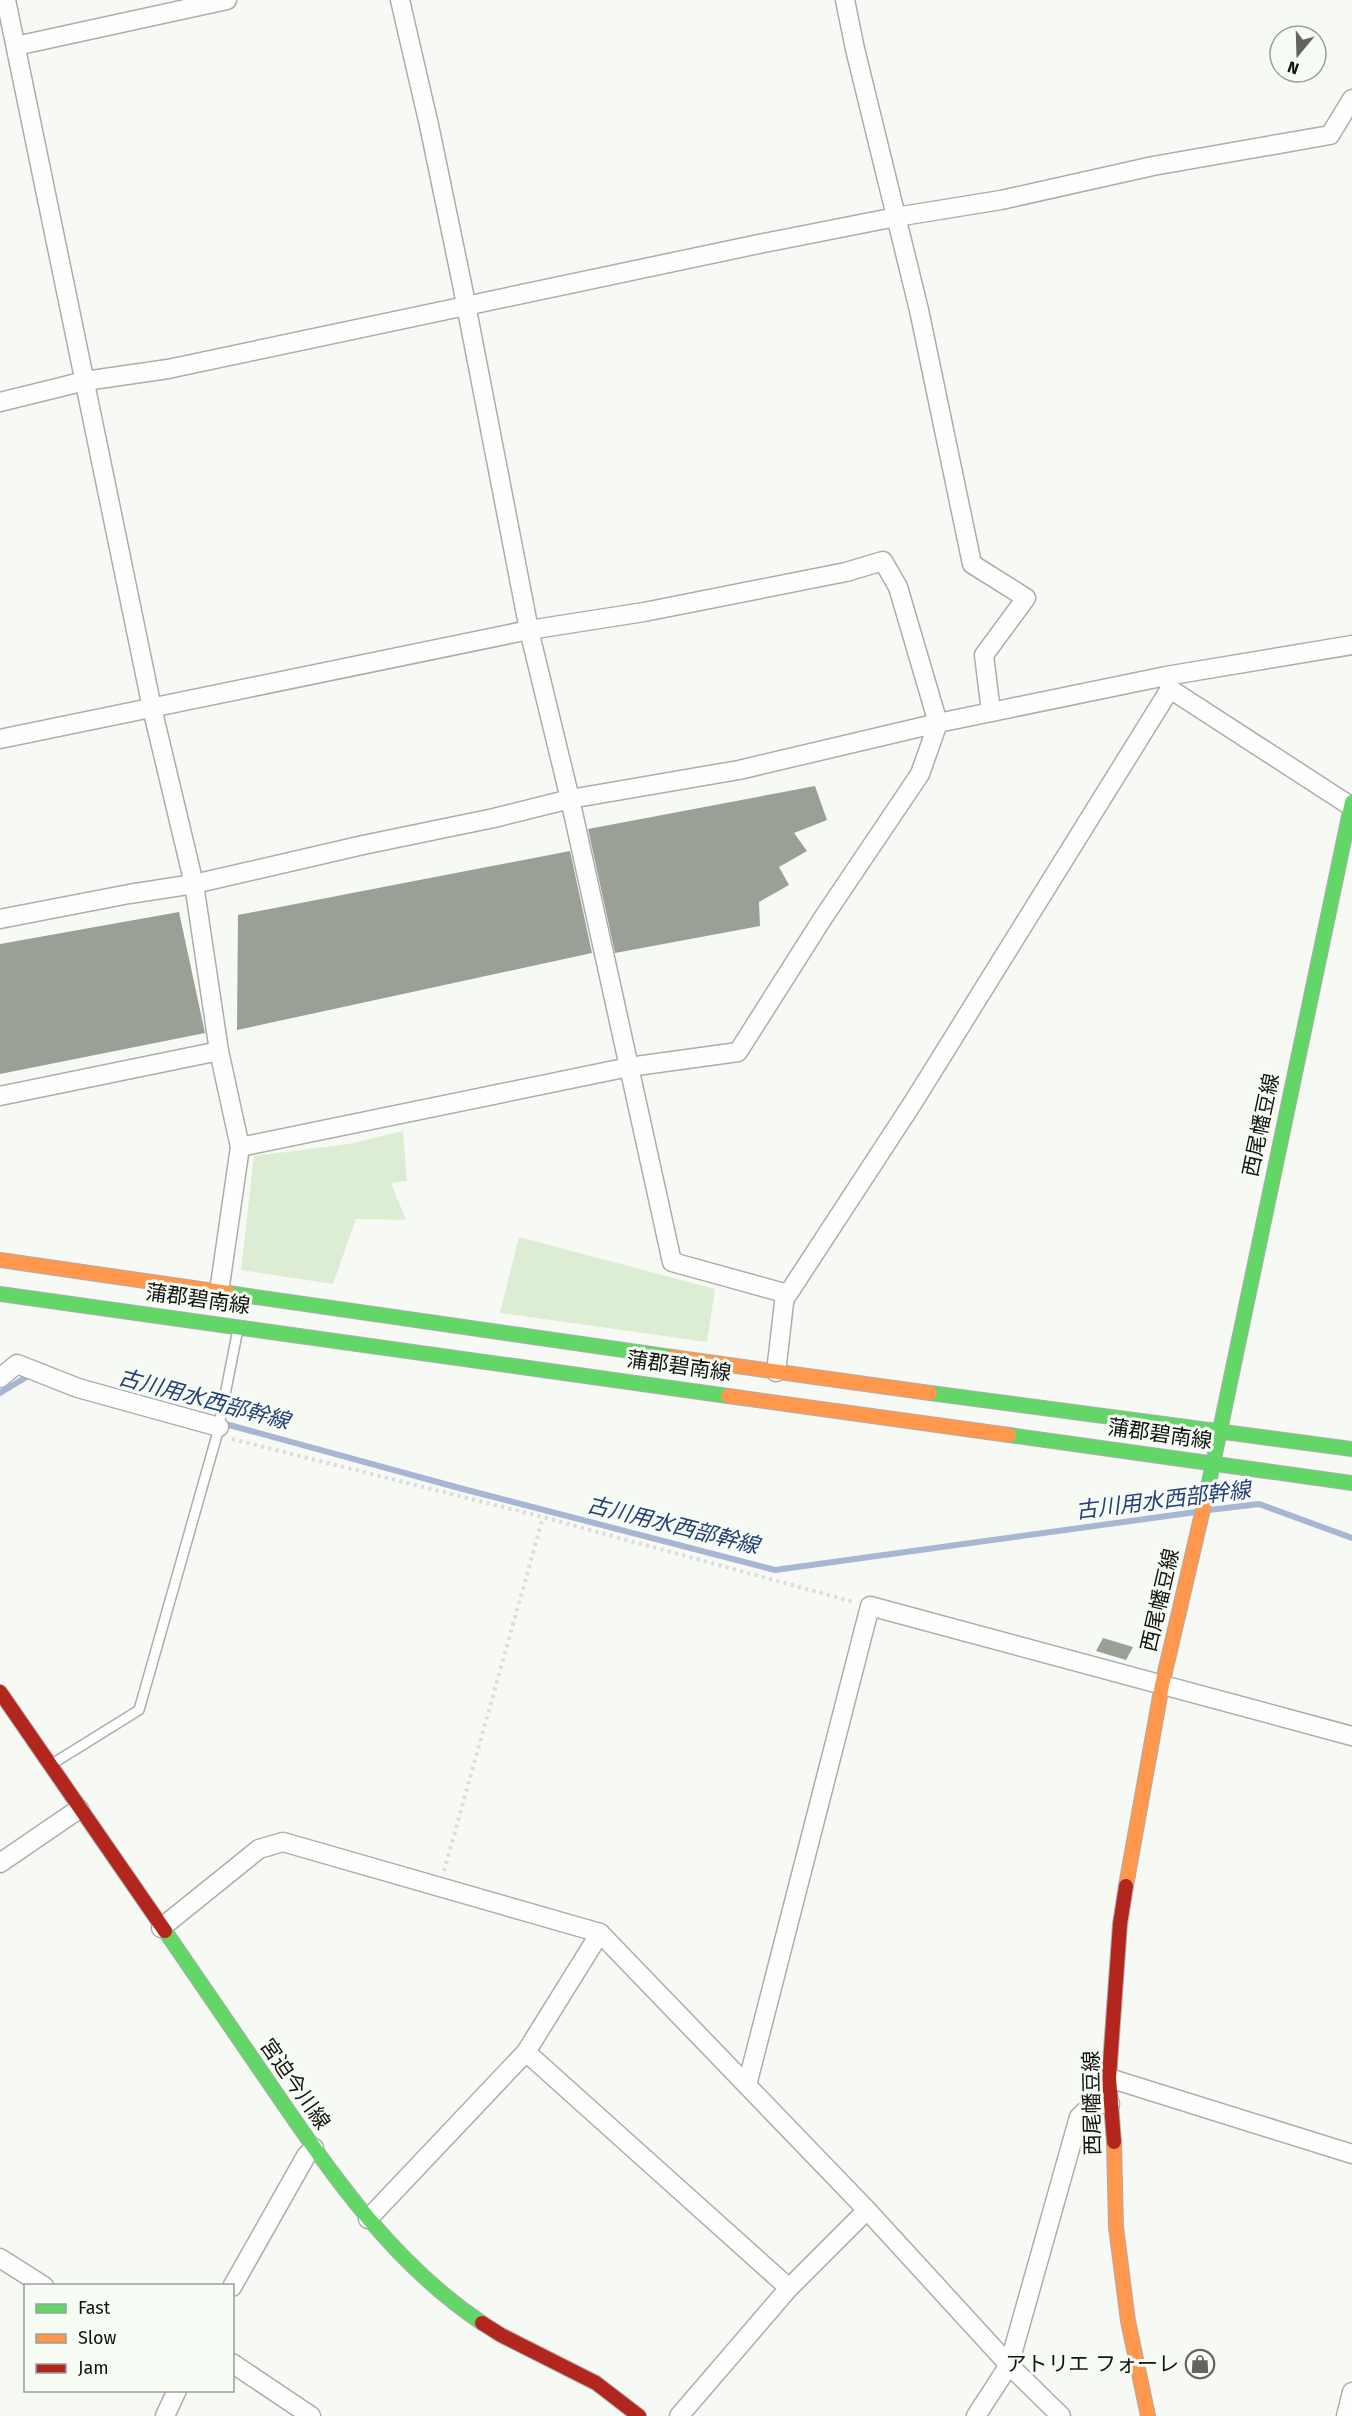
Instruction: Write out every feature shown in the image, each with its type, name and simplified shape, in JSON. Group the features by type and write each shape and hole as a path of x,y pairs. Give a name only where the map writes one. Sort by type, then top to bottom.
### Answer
{"main road":[{"name":"西尾幡豆線","path":"1148,2416 1128,2321 1116,2227 1109,2078 1120,1924 1135,1826 1161,1686 1201,1522 1218,1430 1352,805"},
{"name":"蒲郡碧南線","path":"0,1260 776,1372 1352,1449"},
{"name":"蒲郡碧南線","path":"0,1294 1352,1483"},
{"name":"宮迫今川線","path":"0,1692 314,2148 368,2219 401,2257 454,2304 501,2335 596,2383 639,2416"}],"street":[{"path":"6,0 10,48 85,381 152,708 194,884 219,1052 240,1148 219,1292"},
{"path":"10,48 227,0"},
{"path":"400,0 429,125 529,630 570,799 672,1262 788,1294 914,1101 1168,682"},
{"path":"845,0 855,49 920,310 972,564 1026,598 984,656 991,712"},
{"path":"0,402 85,381 168,369 754,245 896,217 1001,200 1153,166 1330,135 1352,99"},
{"path":"0,739 529,630 644,612 846,572 883,561 898,587 938,723 920,774 823,918 738,1052 629,1067 240,1148"},
{"path":"0,919 194,884 570,799 739,770 991,712 1168,682 1352,645"},
{"path":"1168,682 1352,805"},
{"path":"0,1096 219,1052"},
{"path":"776,1372 785,1294"},
{"path":"0,1378 17,1364 78,1389 218,1431"},
{"path":"747,2085 870,1606 1352,1736"},
{"path":"0,1863 79,1809"},
{"path":"161,1928 259,1849 283,1842 600,1933 867,2210 1009,2365 1061,2416"},
{"path":"368,2219 526,2052 600,1933"},
{"path":"526,2052 789,2288"},
{"path":"1109,2078 1352,2154"},
{"path":"976,2416 1009,2365 1079,2117 1093,2104 1110,2104"},
{"path":"234,2284 306,2156 314,2148"},
{"path":"679,2416 789,2288 867,2210"},
{"path":"0,2258 41,2284"},
{"path":"234,2364 311,2416"},
{"path":"165,2416 177,2392"},
{"path":"1346,2416 1352,2392"}],"lane":[{"path":"50,1766 139,1710 218,1431 238,1326"}],"path":[{"path":"218,1431 870,1606"},
{"path":"440,1886 543,1517"}],"green space":[{"path":"403,1131 407,1181 391,1183 406,1220 356,1219 333,1284 241,1270 254,1156 349,1144"},
{"path":"519,1237 715,1289 707,1342 500,1313"}],"building":[{"path":"815,786 827,820 794,833 807,851 779,867 789,885 759,902 760,926 615,953 588,829"},
{"path":"570,851 592,953 237,1030 238,915"},
{"path":"179,912 205,1033 0,1074 0,944"},
{"path":"1103,1638 1133,1647 1126,1660 1096,1651"}],"waterway":[{"name":"古川用水西部幹線","path":"0,1393 33,1373"},
{"name":"古川用水西部幹線","path":"222,1423 463,1489 775,1570 1196,1512"},
{"name":"古川用水西部幹線","path":"1209,1510 1259,1504 1352,1538"}],"traffic: fast":[{"path":"1207,1492 1352,802"},
{"path":"228,1293 672,1357"},
{"path":"0,1294 728,1396"},
{"path":"930,1393 1352,1449"},
{"path":"1009,1435 1352,1483"},
{"path":"165,1931 298,2125 368,2218 421,2274 450,2300 482,2323"}],"traffic: slow":[{"path":"0,1260 228,1293"},
{"path":"672,1357 930,1393"},
{"path":"728,1396 1009,1435"},
{"path":"1126,1886 1162,1685 1207,1492"},
{"path":"1114,2142 1116,2227 1128,2321 1148,2416"}],"traffic: jam":[{"path":"0,1692 165,1931"},
{"path":"1114,2142 1109,2078 1120,1924 1126,1886"},
{"path":"482,2323 596,2383 639,2416"}],"place":[{"name":"アトリエ フォーレ","path":"1200,2364"}]}
